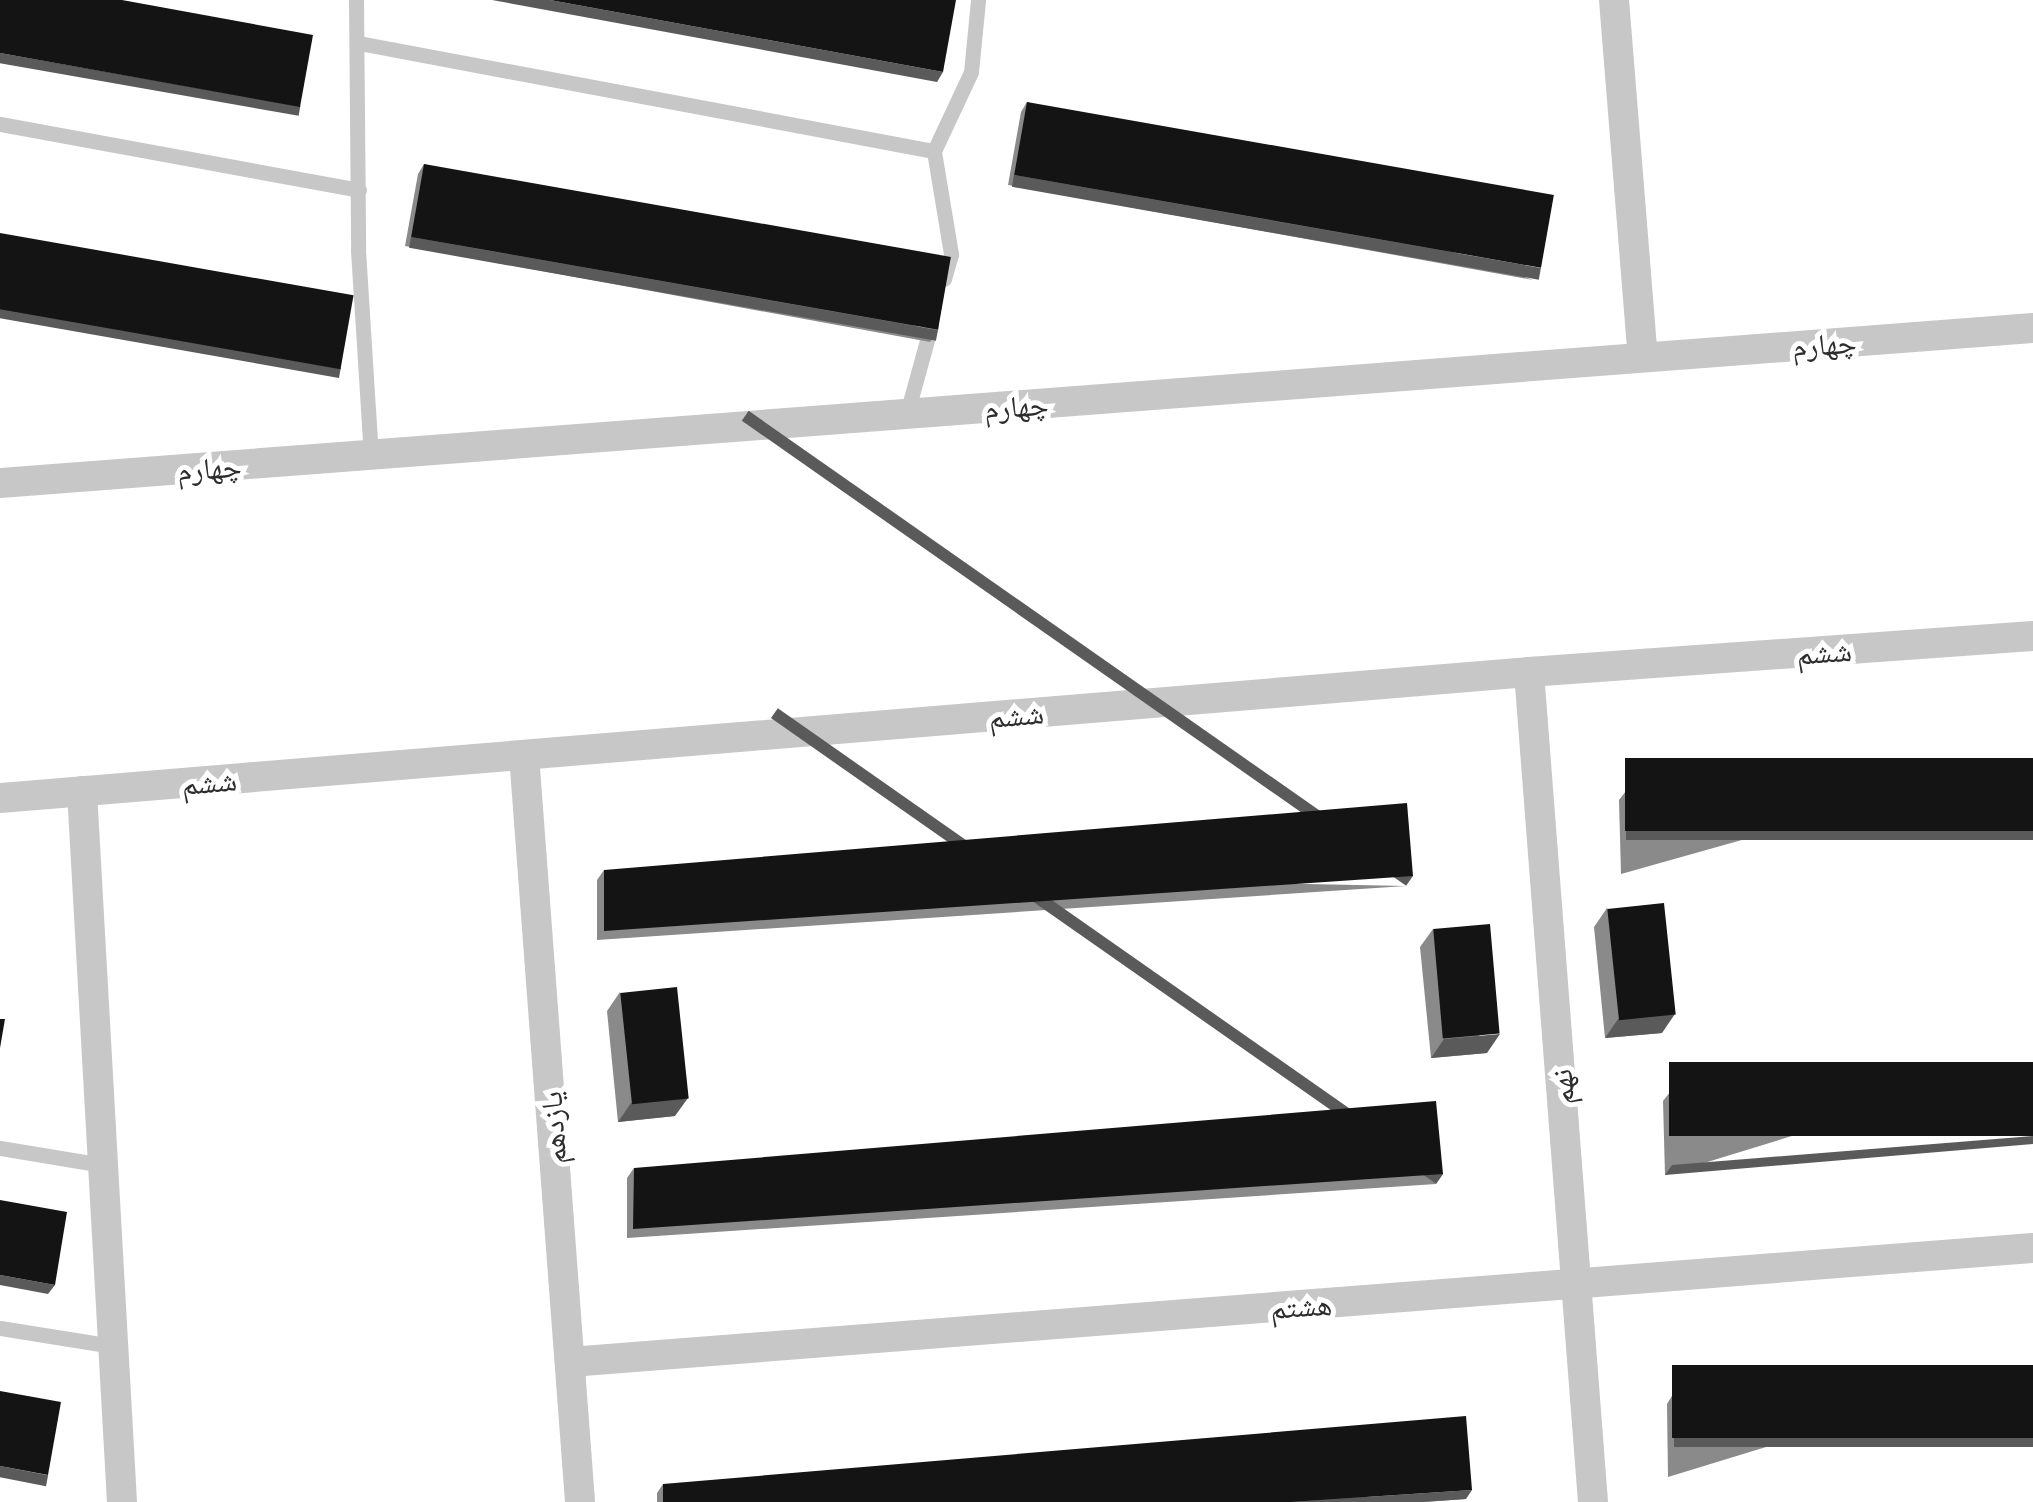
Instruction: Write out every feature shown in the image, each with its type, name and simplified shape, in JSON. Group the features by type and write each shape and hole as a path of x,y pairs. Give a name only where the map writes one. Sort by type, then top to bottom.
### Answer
{"street":[{"path":"1614,0 1643,357"},
{"name":"چهارم","path":"0,482 2033,328"},
{"name":"ششم","path":"0,798 1530,672 2033,636"},
{"name":"نهم","path":"1530,672 1593,1502"},
{"name":"یازدهم","path":"524,755 580,1502"},
{"path":"82,791 122,1502"},
{"name":"هشتم","path":"570,1362 2033,1248"}],"lane":[{"path":"356,0 358,250 372,454"},
{"path":"942,290 952,254 934,151 971,72 978,0"},
{"path":"359,43 934,151"},
{"path":"0,124 359,190"},
{"path":"907,413 936,307"},
{"path":"0,1148 102,1165"},
{"path":"0,1328 113,1346"}],"building":[{"path":"0,0 122,0 313,35 300,107 0,53"},
{"path":"550,0 956,0 943,72"},
{"path":"1027,102 1554,195 1541,268 1014,175"},
{"path":"424,164 951,257 938,330 411,237"},
{"path":"0,233 354,295 341,369 0,309"},
{"path":"1625,758 2033,758 2033,831 1625,831"},
{"path":"1407,803 1413,876 604,931 604,870"},
{"path":"1664,903 1676,1014 1619,1020 1607,909"},
{"path":"1490,924 1500,1034 1443,1039 1433,929"},
{"path":"677,987 689,1098 632,1104 620,993"},
{"path":"0,1019 5,1019 0,1048"},
{"path":"1669,1062 2033,1062 2033,1136 1669,1136"},
{"path":"1436,1101 1443,1174 633,1229 634,1168"},
{"path":"0,1200 67,1212 55,1285 0,1275"},
{"path":"1672,1365 2033,1365 2033,1438 1672,1438"},
{"path":"0,1391 61,1402 48,1475 0,1466"},
{"path":"1466,1416 1472,1490 1290,1502 663,1502 663,1484"}]}
